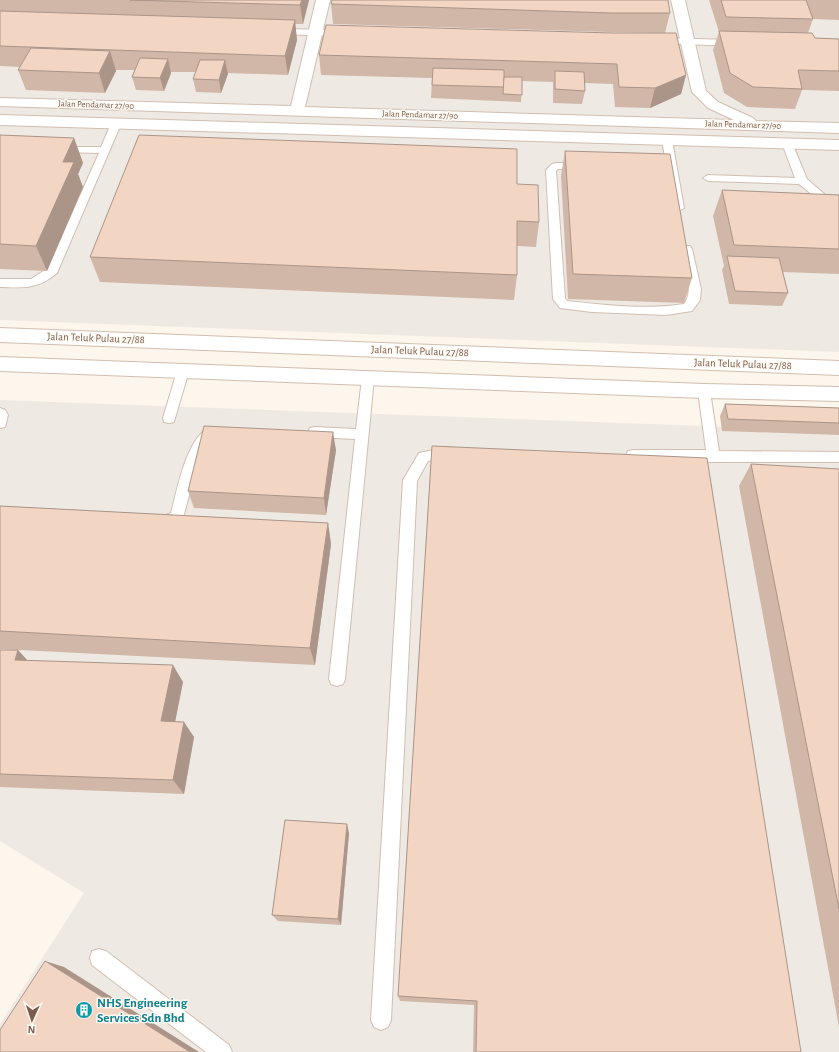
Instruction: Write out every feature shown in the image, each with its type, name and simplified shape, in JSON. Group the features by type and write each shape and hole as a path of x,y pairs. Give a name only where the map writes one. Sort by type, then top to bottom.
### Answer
{"street":[{"path":"297,111 323,0"},
{"path":"678,0 687,42 692,101"},
{"path":"651,122 680,112 692,101"},
{"path":"692,101 713,105 758,125"},
{"name":"Jalan Pendamar 27/90","path":"0,102 839,128"},
{"name":"Jalan Pendamar 27/90","path":"0,120 839,145"},
{"name":"Jalan Teluk Pulau 27/88","path":"0,335 839,368"},
{"path":"0,364 704,391 839,394"}],"lane":[{"path":"268,32 355,34"},
{"path":"648,41 743,44"},
{"path":"0,283 28,284 42,280 53,270 116,124"},
{"path":"667,140 681,222"},
{"path":"787,143 802,181 832,205 839,223"},
{"path":"46,148 105,150"},
{"path":"589,166 556,166 551,170 559,299 564,305 592,308 666,311 688,308 694,300 695,289 683,237"},
{"path":"658,169 673,169"},
{"path":"708,178 802,181"},
{"path":"169,418 183,370"},
{"path":"337,679 361,434 368,378"},
{"path":"704,391 713,457"},
{"path":"0,413 2,415 0,423"},
{"path":"150,522 166,523 177,517 195,451 212,431 222,428"},
{"path":"300,432 361,434"},
{"path":"381,1020 410,480 424,457 459,450 467,451"},
{"path":"618,454 713,457 839,457"},
{"path":"99,958 222,1052"}],"shaded area":[{"path":"0,0 839,0 839,352 0,320"},
{"path":"0,400 839,431 839,1052 0,1052 0,1024 84,893 0,841"}],"building":[{"path":"130,0 302,0 300,5"},
{"path":"332,0 668,0 670,13 611,13 331,4"},
{"path":"721,0 806,0 813,19 726,17"},
{"path":"0,11 295,20 285,56 0,46"},
{"path":"326,25 613,33 676,33 686,75 655,88 619,87 617,64 319,55"},
{"path":"719,31 812,33 815,38 839,39 839,71 798,70 802,89 753,87 730,73"},
{"path":"31,48 110,51 99,73 18,70"},
{"path":"140,58 168,59 160,78 132,77"},
{"path":"200,60 225,60 219,80 193,79"},
{"path":"433,68 504,70 504,87 432,85"},
{"path":"555,71 584,72 585,91 555,89"},
{"path":"504,77 522,77 522,95 503,94"},
{"path":"0,135 74,138 63,162 74,162 36,246 0,244"},
{"path":"139,135 517,149 517,184 538,185 539,222 517,221 517,275 90,257"},
{"path":"565,151 670,154 692,278 573,274"},
{"path":"722,190 839,195 839,249 734,245"},
{"path":"727,256 779,258 788,293 735,291"},
{"path":"725,404 839,408 839,423 728,419"},
{"path":"204,426 333,432 324,498 188,491"},
{"path":"432,446 707,458 801,1052 476,1052 477,1001 398,996"},
{"path":"751,464 839,469 839,909"},
{"path":"0,506 328,523 310,648 0,631"},
{"path":"0,650 18,650 15,660 173,665 161,721 184,722 173,780 0,774"},
{"path":"285,820 347,824 338,919 272,915"},
{"name":"NHS Engineering Services Sdn Bhd","path":"45,961 190,1052 0,1052 0,1030"}],"place":[{"name":"NHS Engineering Services Sdn Bhd","path":"84,1010"}]}
